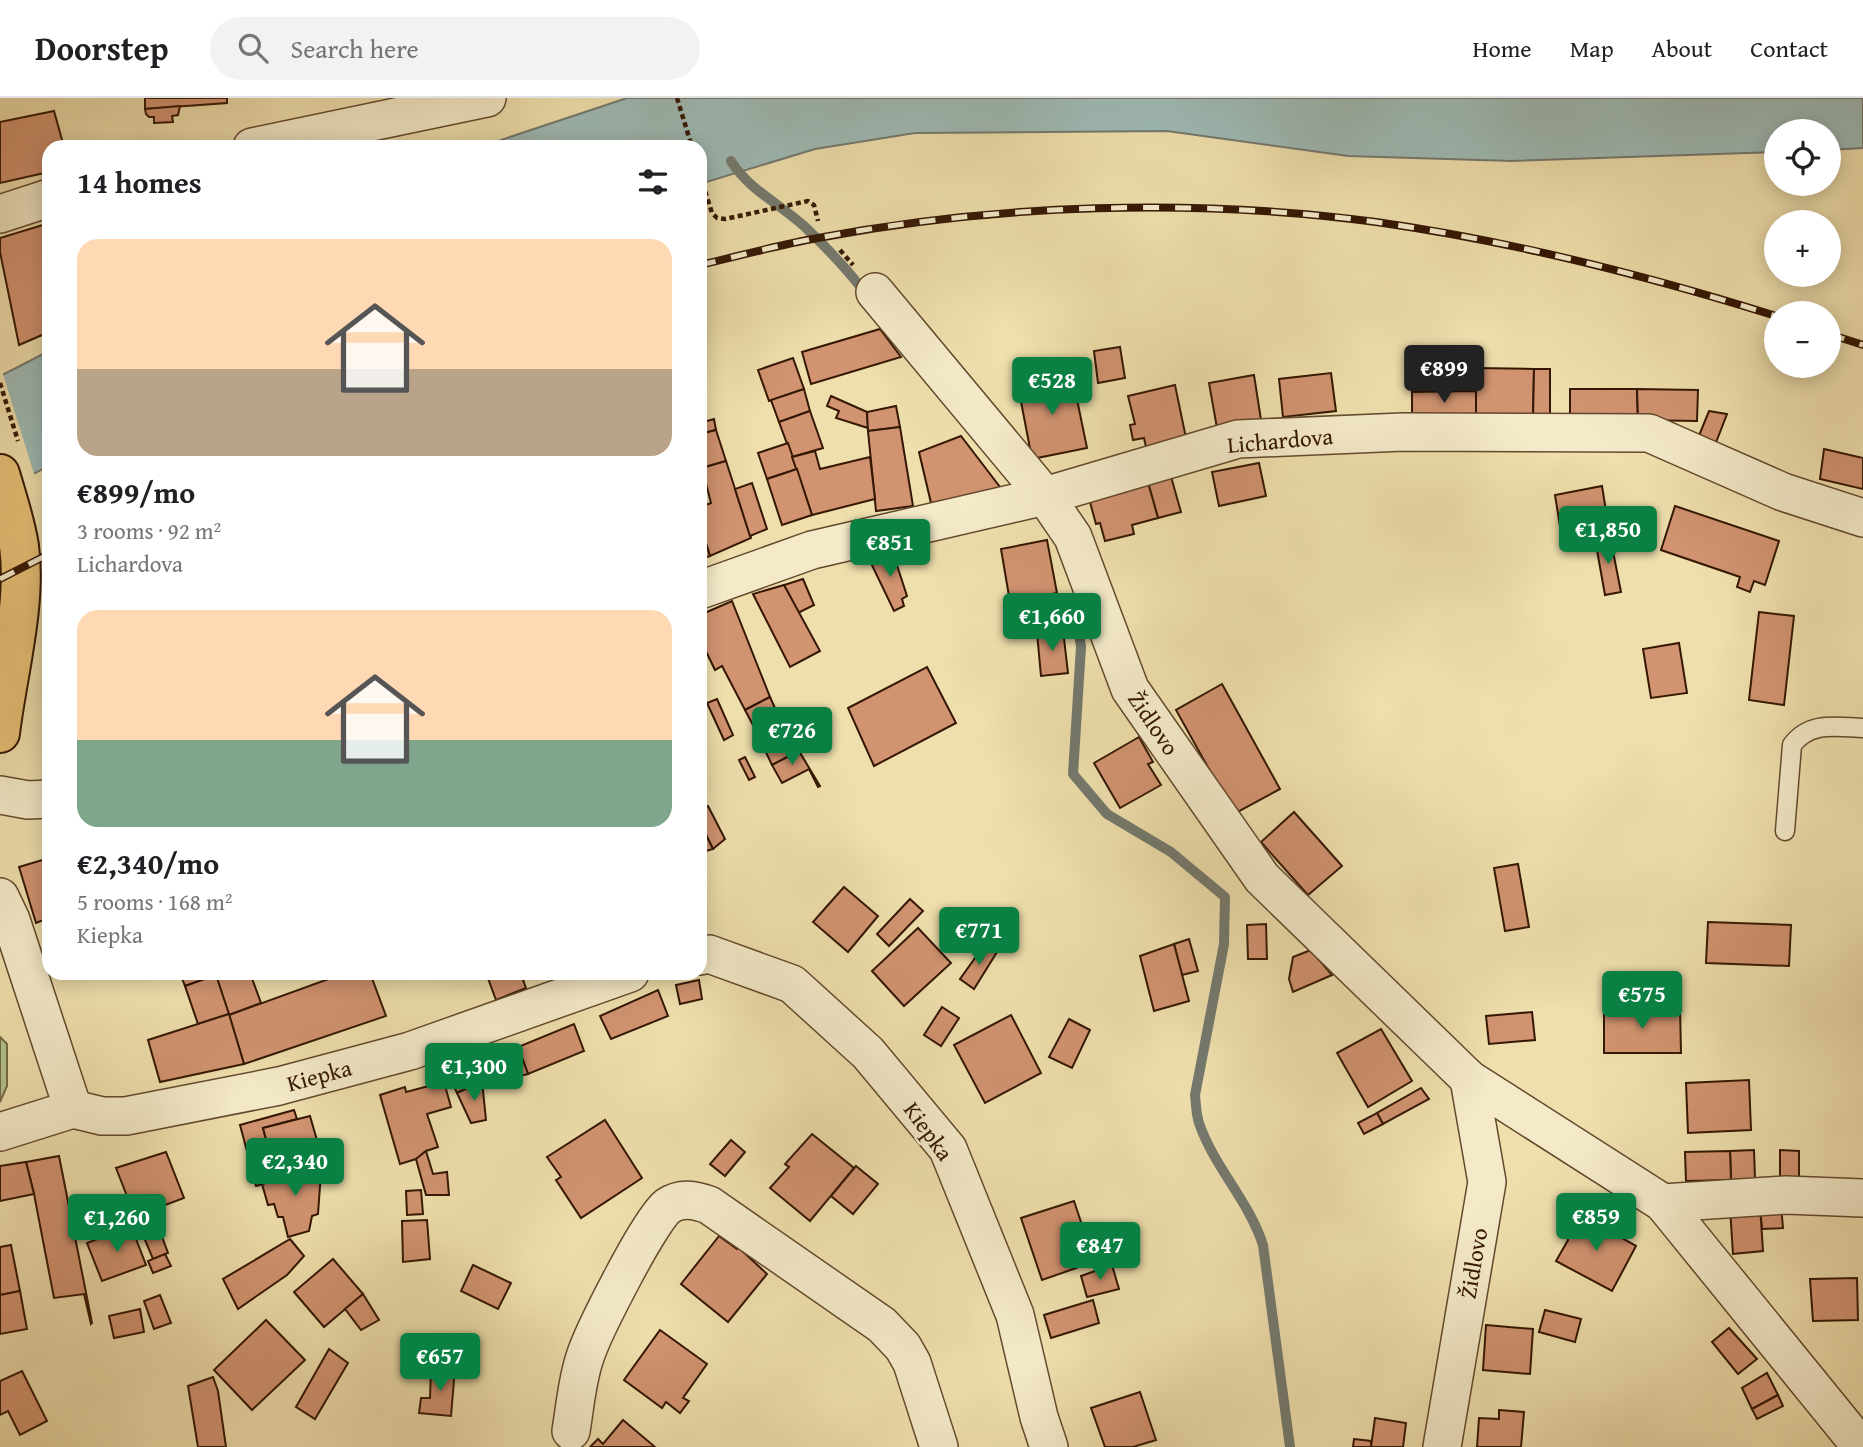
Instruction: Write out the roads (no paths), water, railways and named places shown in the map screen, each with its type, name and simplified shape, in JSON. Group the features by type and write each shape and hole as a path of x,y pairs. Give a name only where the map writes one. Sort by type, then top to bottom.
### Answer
{"main road":[{"path":"0,474 19,548 20,593 0,733"}],"street":[{"path":"286,140 487,98"},
{"path":"0,214 42,200"},
{"name":"Židlovo","path":"875,292 1045,496 1073,537 1130,690 1262,878 1469,1079 1662,1203 1854,1438"},
{"name":"Lichardova","path":"707,588 812,550 1045,496 1238,439 1403,432 1649,433 1783,492 1863,519"},
{"path":"0,795 42,799"},
{"path":"0,897 11,919 73,1109"},
{"name":"Kiepka","path":"707,954 792,984 869,1053 948,1149 1015,1315 1039,1417 1049,1447"},
{"name":"Kiepka","path":"0,1132 73,1109 102,1116 126,1116 279,1086 410,1051 609,980"},
{"name":"Židlovo","path":"1442,1447 1487,1182 1469,1079"},
{"path":"1662,1203 1786,1195 1863,1198"},
{"path":"571,1431 585,1357 594,1334 651,1227 668,1206 692,1199 709,1205 882,1325 903,1347 912,1363 939,1447"}],"lane":[{"path":"1785,831 1792,745 1798,736 1818,727 1863,728"}],"water":[{"path":"627,98 1863,98 1863,148 1841,149 1841,119 1764,119 1764,152 1512,161 1348,156 1167,131 915,133 815,149 707,182 707,140 501,140"},
{"path":"42,355 42,470 0,491 0,376"}],"waterway":[{"path":"731,161 746,180 812,234 866,294"},
{"path":"1078,626 1081,647 1073,774 1107,814 1171,852 1225,897 1224,944 1195,1095 1196,1109 1205,1139 1249,1214 1263,1245 1290,1447"}],"railway":[{"path":"707,263 818,238 955,218 1096,208 1238,210 1376,222 1477,239 1628,273 1764,312"},
{"path":"1841,338 1863,345"},
{"path":"0,579 42,558"}]}
